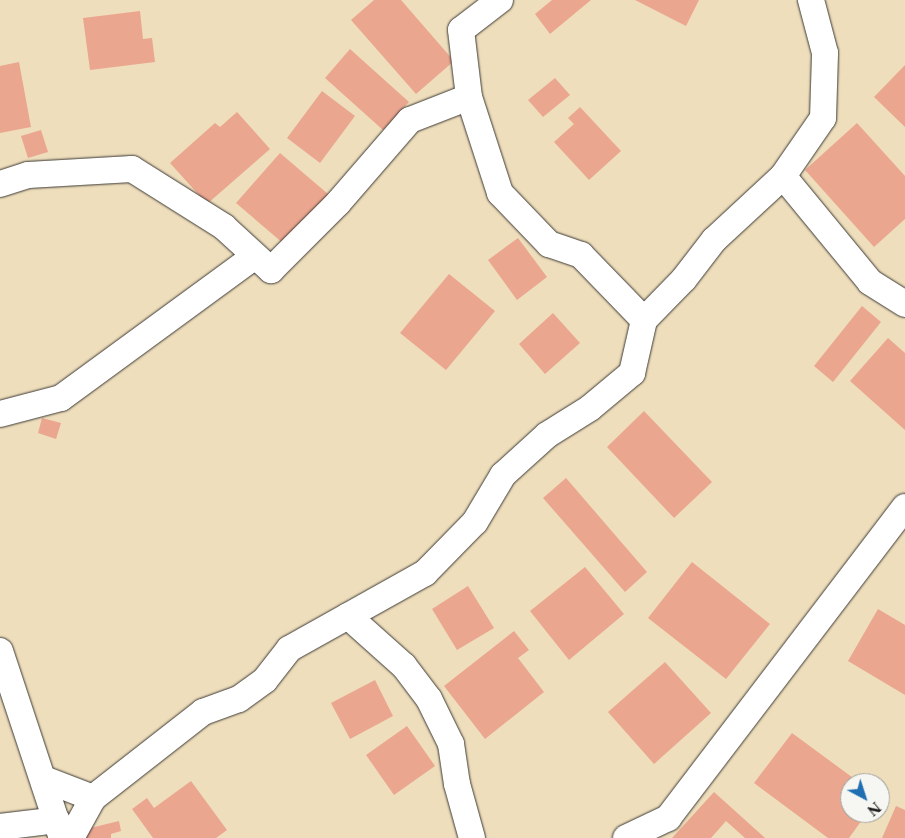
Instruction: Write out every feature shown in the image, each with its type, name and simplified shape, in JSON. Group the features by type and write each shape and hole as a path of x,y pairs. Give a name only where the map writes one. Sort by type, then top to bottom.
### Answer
{"street":[{"path":"500,0 461,30 469,98 500,193 549,244 581,255 644,320"},
{"path":"63,832 93,798 203,712 239,699 265,680 289,649 425,573 475,522 503,475 547,435 590,408 632,373 644,320 684,279 714,240 783,176 823,118 825,53 811,0"},
{"path":"0,184 28,175 132,169 224,227 271,270 338,203 410,120 469,98"},
{"path":"783,176 870,282 905,304"},
{"path":"0,414 61,398 255,256"},
{"path":"626,838 668,818 905,507"},
{"path":"348,616 404,666 429,699 451,744 456,784 472,838"},
{"path":"0,651 26,738 44,779 63,832"},
{"path":"44,779 93,798"},
{"path":"0,827 63,832"}],"building":[{"path":"374,0 401,0 454,61 416,94 351,20"},
{"path":"552,0 591,0 550,34 535,14"},
{"path":"635,0 699,0 686,26"},
{"path":"140,11 143,39 152,38 155,62 90,70 83,18"},
{"path":"350,49 409,102 383,130 325,78"},
{"path":"19,62 31,127 0,133 0,66"},
{"path":"905,65 905,127 874,97"},
{"path":"555,78 570,95 543,117 528,100"},
{"path":"322,91 355,116 320,163 287,138"},
{"path":"580,107 621,151 589,180 554,142 574,124 568,118"},
{"path":"237,112 270,149 207,204 170,163 215,123 220,127"},
{"path":"857,123 905,176 905,219 874,247 805,170"},
{"path":"41,130 48,152 28,158 21,136"},
{"path":"280,153 328,194 284,244 236,203"},
{"path":"518,238 547,277 517,300 488,260"},
{"path":"449,274 495,311 446,370 400,333"},
{"path":"862,306 881,322 833,382 814,366"},
{"path":"553,313 580,343 545,374 519,344"},
{"path":"888,338 905,353 905,430 850,381"},
{"path":"644,411 712,482 674,518 607,447"},
{"path":"42,418 61,423 56,439 38,433"},
{"path":"566,478 647,572 625,592 543,498"},
{"path":"692,562 770,624 726,679 648,618"},
{"path":"585,567 624,614 569,660 530,611"},
{"path":"468,586 494,628 457,650 432,609"},
{"path":"878,609 905,625 905,695 848,661"},
{"path":"514,631 529,650 518,658 544,692 485,739 444,686"},
{"path":"665,662 711,713 654,764 608,712"},
{"path":"375,680 393,716 350,739 331,703"},
{"path":"407,726 435,766 394,795 366,755"},
{"path":"792,733 846,773 840,773 840,823 860,823 849,838 828,838 754,783"},
{"path":"191,781 227,830 216,838 153,838 132,809 147,798 154,808"},
{"path":"714,792 765,838 745,838 726,821 711,838 672,838"},
{"path":"896,806 905,810 905,838 882,838"},
{"path":"119,821 121,831 111,834 111,838 79,838 78,831"}]}
